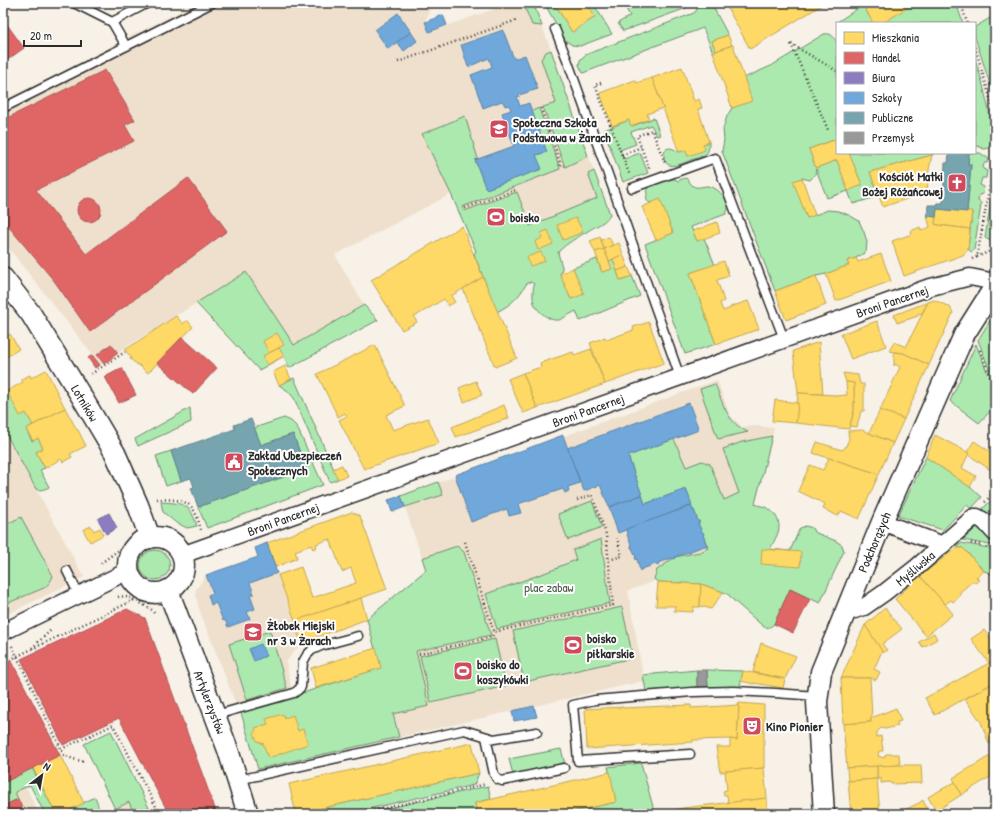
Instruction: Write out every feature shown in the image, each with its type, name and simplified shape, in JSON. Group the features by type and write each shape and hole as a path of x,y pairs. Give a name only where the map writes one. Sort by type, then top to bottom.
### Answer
{"street":[{"name":"Broni Pancernej","path":"182,555 927,288 970,277 995,282"},
{"name":"Lotników","path":"3,278 35,320 115,453 138,505 150,538"},
{"name":"Podchorążych","path":"824,814 817,702 821,672 882,522 964,335 995,286"},
{"name":"Myśliwska","path":"845,613 864,607 884,593 943,545 974,517 980,518 991,539"},
{"path":"882,522 943,545"},
{"path":"150,538 166,538 173,542 182,555 184,563 180,579 175,586 168,590 152,592 144,590 137,586 128,571 130,554 141,541 150,538"},
{"path":"4,631 128,571"},
{"name":"Artylerzystów","path":"168,590 228,750 248,814"}],"lane":[{"path":"74,3 112,22 126,46"},
{"path":"112,22 148,3"},
{"path":"3,108 212,3"},
{"path":"555,29 680,377"},
{"path":"633,188 715,158 784,340"},
{"path":"67,571 79,595"},
{"path":"215,715 294,693 301,687 303,662 312,650 321,646 358,636"},
{"path":"690,754 578,761 574,704 595,700 734,691 775,692 817,696"},
{"path":"237,780 464,730 494,739 537,732"},
{"path":"486,737 494,774 497,779 502,781 564,768"}],"path":[{"path":"961,3 967,22"},
{"path":"988,3 995,12"},
{"path":"398,62 517,20"},
{"path":"829,132 791,44 836,70"},
{"path":"976,50 995,118"},
{"path":"601,83 595,85 633,188"},
{"path":"541,108 562,168"},
{"path":"654,180 637,136 652,130 670,175"},
{"path":"977,258 993,168 995,146"},
{"path":"622,155 641,148"},
{"path":"993,168 995,172"},
{"path":"465,208 516,190"},
{"path":"970,260 995,249"},
{"path":"979,349 995,390"},
{"path":"88,375 125,352"},
{"path":"494,632 613,605 606,534 592,495 577,500"},
{"path":"152,499 176,500 187,504 192,508 202,532"},
{"path":"130,538 123,548 95,567 109,600 122,596 135,600 152,610 157,616"},
{"path":"608,560 622,556 617,538"},
{"path":"966,542 991,539"},
{"path":"419,654 492,637 494,632 465,542"},
{"path":"3,663 135,600"},
{"path":"30,650 55,626"},
{"path":"4,631 64,755 85,762"},
{"path":"61,749 113,725 160,814"},
{"path":"358,814 488,783"}],"shaded area":[{"path":"197,3 432,3 425,22 429,32 494,9 492,3 533,3 605,202 476,251 451,194 335,255 364,305 294,345 246,272 123,349 100,366 3,241 3,100 52,77"},
{"path":"717,380 730,415 742,427 755,426 774,428 744,551 712,560 628,591 644,681 399,737 367,619 426,570 401,496"},
{"path":"3,431 5,432 84,577 3,616"},
{"name":"Żłobek Miejski nr 3 w Żarach","path":"267,543 301,643 286,662 292,690 236,704 199,609 195,591 206,575 257,557 255,548"},
{"path":"26,787 39,814 3,814 3,797"},
{"path":"129,802 134,814 105,814"}],"green space":[{"path":"523,3 533,3 542,26 532,25"},
{"path":"544,3 552,3 554,7 556,6 572,32 595,17 586,3 593,3 612,34 580,46 572,45 566,41"},
{"path":"623,3 658,3 661,8 669,3 690,4 684,9 623,31 618,23 630,16"},
{"path":"700,3 711,3 728,35 712,41 716,51 713,52 703,28 583,73 579,65 580,60 585,55 694,13"},
{"path":"904,3 956,3 963,22 884,22"},
{"path":"863,5 872,22 837,22"},
{"path":"995,15 995,100 976,40 976,26"},
{"path":"824,34 829,34 834,38 836,41 836,139 809,149 816,168 837,160 848,190 862,185 849,154 934,154 870,172 879,196 853,204 848,191 827,198 816,169 815,175 810,180 802,178 794,181 807,218 828,210 838,211 849,215 859,221 867,242 866,252 847,261 849,265 775,291 722,151 724,140 723,129 727,116 732,108 751,101 744,78 771,66"},
{"path":"551,50 588,156 565,167 543,107 556,103 541,59 546,52"},
{"path":"976,62 993,128 990,146 989,148 984,149 976,145"},
{"path":"539,108 560,169 462,207 464,211 517,192 530,226 597,198 588,174 594,171 610,214 603,222 573,240 559,251 558,253 562,267 560,274 571,299 583,293 573,268 597,259 602,272 611,269 609,261 613,259 620,280 632,276 640,296 580,321 576,311 559,320 548,318 544,315 534,303 534,284 531,282 527,283 521,293 511,303 497,312 474,254 476,251 422,134 465,116 478,159 475,160 486,189 541,169 536,155 546,152 532,111"},
{"path":"654,118 660,135 657,136 651,125 631,132 636,144 620,150 624,159 640,153 648,173 623,182 604,130 629,120 632,126"},
{"path":"709,142 708,151 703,156 675,165 665,162 664,152 666,149 669,148 679,152 686,150 688,156 703,144"},
{"path":"980,153 989,159 987,163 984,163 983,169 987,171 986,178 982,178 980,185 984,187 983,194 979,195 978,201 981,205 974,250 971,252 968,249 972,212 967,212 971,165 968,164 969,154"},
{"path":"995,175 995,243 985,238"},
{"path":"686,178 695,187 710,186 720,192 727,202 728,207 726,214 691,227 697,241 704,238 715,265 690,273 716,344 685,354 645,244 673,233 660,200 651,203 648,202 646,198 647,189 669,179 678,181"},
{"path":"246,272 294,345 364,305 378,320 289,368 284,356 259,370 196,303"},
{"path":"991,319 995,319 995,406 979,423 950,401 976,344 988,374 989,369 978,340"},
{"path":"294,378 338,479 330,482 294,398 288,391 279,385"},
{"path":"715,384 730,418 748,432 718,439 700,389"},
{"path":"8,393 26,413 33,425 26,429 32,441 38,438 43,448 36,452 45,468 40,470 49,487 40,490 36,489 5,432 3,431 3,395"},
{"path":"190,408 191,422 138,446 135,439"},
{"path":"284,418 291,421 297,427 323,485 207,528 198,507 306,469 293,434 261,445 254,428"},
{"path":"772,436 755,504 771,510 779,523 778,531 770,549 790,551 800,528 806,526 812,528 814,532 836,541 842,545 844,551 820,603 790,589 774,624 771,627 764,627 729,595 723,592 701,584 658,582 654,579 657,570 675,557 700,552 708,548 698,523 699,521 691,506 692,505 686,489 645,504 628,456 674,439 686,467 702,461 710,464 724,500 739,493 723,449 742,442"},
{"path":"171,451 181,481 166,486 156,456"},
{"path":"926,457 982,497 971,509 967,505 943,530 898,516"},
{"path":"438,482 443,495 405,507 401,496"},
{"path":"995,497 995,528 979,512"},
{"path":"592,501 602,527 568,540 558,514"},
{"path":"161,502 177,503 187,507 192,513 197,526 187,528 175,522 163,512"},
{"path":"21,517 53,576 44,588 3,605 3,526"},
{"path":"981,527 995,540 995,546 963,540"},
{"name":"plac zabaw","path":"601,539 610,603 497,629 486,594 576,560 573,550"},
{"path":"961,543 995,549 995,567 989,573 984,571 963,548 956,548"},
{"path":"457,546 464,552 491,635 416,651 429,706 393,714 399,737 258,769 241,713 380,668 367,619 426,570 422,558"},
{"path":"155,550 165,555 170,565 165,575 155,580 145,575 140,565 145,555"},
{"name":"boisko piłkarskie","path":"622,607 633,658 524,682 513,631"},
{"path":"270,631 287,688 247,700 229,644"},
{"name":"boisko do koszykówki","path":"495,639 506,686 431,703 420,656"},
{"path":"697,670 697,688 646,691 643,675"},
{"path":"707,670 743,671 740,687 708,687"},
{"path":"111,731 152,814 134,814 129,802 115,809 84,744"},
{"path":"561,749 565,764 513,775 509,759"},
{"path":"641,763 655,814 562,814 616,802 608,767"},
{"path":"32,768 56,814 45,814 30,785 15,792 18,799 3,806 3,783"},
{"path":"479,773 474,785 347,814 296,814"},
{"path":"488,786 491,799 475,803 477,814 362,814"},
{"path":"95,797 98,806 98,814 62,814"}],"building: Mieszkania":[{"path":"107,3 129,3 118,8"},
{"path":"552,3 586,3 595,17 572,32 556,6 554,7"},
{"path":"658,3 669,3 661,8"},
{"path":"734,3 825,3 750,49 727,7"},
{"path":"862,3 904,3 907,8 885,22 872,22"},
{"path":"728,35 732,45 716,51 712,41"},
{"path":"733,45 752,101 732,108 713,52"},
{"path":"682,67 694,101 699,99 702,108 698,109 709,142 703,144 705,150 688,156 686,150 679,152 652,78"},
{"path":"652,78 663,108 647,114 649,119 631,126 629,120 612,126 600,93 635,80 636,83"},
{"path":"836,139 836,154 849,154 862,185 848,191 837,160 816,168 809,149"},
{"path":"932,155 927,192 883,207 870,172"},
{"path":"802,178 815,215 807,218 793,181"},
{"path":"660,199 673,233 656,240 642,207"},
{"path":"937,209 972,211 970,229 935,224"},
{"path":"927,216 936,217 935,224 938,225 970,229 968,249 963,255 904,276 892,241 912,234 911,231 920,227 921,231 930,227"},
{"path":"576,218 583,232 563,240 557,225"},
{"path":"717,222 720,233 697,241 693,231"},
{"path":"462,226 483,277 451,296 455,302 448,306 444,299 414,317 417,322 402,330 371,280"},
{"path":"548,230 553,244 538,250 535,242 542,238 541,233"},
{"path":"600,237 604,249 595,252 590,241"},
{"path":"609,237 613,245 604,249 601,240"},
{"path":"619,243 623,254 609,261 604,249"},
{"path":"604,249 612,269 602,272 595,252"},
{"path":"541,252 545,261 530,266 527,257"},
{"path":"623,254 628,267 617,271 613,259"},
{"path":"881,254 891,281 836,301 826,274 849,265 847,261 856,258 858,262"},
{"path":"724,261 729,276 717,280 724,301 720,303 723,311 748,301 759,329 716,344 690,273"},
{"path":"628,267 632,276 620,280 617,271"},
{"path":"573,268 584,294 571,299 560,274"},
{"path":"816,276 826,305 786,320 775,291"},
{"path":"483,277 517,358 495,367 463,289"},
{"path":"934,300 950,307 953,313 929,365 903,353 889,351 894,342 906,347 928,302"},
{"path":"928,302 922,313 917,314 918,316 897,323 894,315"},
{"path":"176,316 183,324 187,320 193,327 148,373 130,359 131,357 125,350"},
{"path":"877,321 886,346 851,359 841,334"},
{"path":"649,322 664,363 605,384 590,343 605,337 606,340 634,330 633,327"},
{"path":"277,333 284,345 269,353 263,341"},
{"path":"10,334 19,349 3,359 3,338"},
{"path":"819,342 823,394 798,393 793,351"},
{"path":"375,345 405,406 386,415 393,430 428,418 439,443 364,469 339,420 347,416 345,413 338,417 317,374"},
{"path":"279,348 284,356 267,365 263,356"},
{"path":"591,349 605,384 537,408 523,373 541,367 540,363 573,352 574,355"},
{"path":"894,352 903,353 929,365 904,419 880,410 900,367 895,364 894,366"},
{"path":"285,366 291,379 279,385 273,372"},
{"path":"46,370 65,408 33,425 26,413 20,416 7,391 23,382 21,379 30,375 31,378"},
{"path":"523,373 537,408 523,413 508,379"},
{"path":"843,373 858,375 860,384 864,384 864,411 861,411 857,427 850,426 854,410 854,383 846,382"},
{"path":"476,381 482,395 464,402 459,388"},
{"path":"846,382 854,383 854,410 849,429 796,423 798,393 836,396 847,395"},
{"path":"775,400 798,403 796,423 772,421"},
{"path":"504,405 509,418 456,437 452,427"},
{"path":"65,408 86,446 70,454 72,457 63,462 61,459 45,468 36,452 43,448 38,438 33,441 26,429"},
{"path":"880,410 904,419 893,443 869,433"},
{"path":"862,430 893,443 879,474 813,453 817,442 842,450 845,448 849,439 848,431"},
{"path":"935,435 969,453 962,468 976,476 970,487 926,457"},
{"path":"974,441 995,455 995,473 967,452"},
{"path":"829,458 879,474 859,519 841,511 838,516 823,509 825,504 798,491 810,465 823,470"},
{"path":"342,465 347,476 338,479 333,469"},
{"path":"352,512 360,516 387,589 295,621 278,575 301,567 312,598 356,583 351,568 342,572 330,539 316,544 317,547 313,549 311,545 295,551 297,558 276,567 267,543"},
{"path":"91,526 94,531 100,528 103,535 90,542 83,530"},
{"path":"956,548 963,548 984,571 976,577 979,580 975,583 973,581 960,592 960,596 953,602 951,600 945,604 920,576"},
{"path":"762,549 801,552 800,567 761,564"},
{"path":"995,567 995,579 989,573"},
{"path":"920,576 953,614 926,636 895,599"},
{"path":"658,582 701,584 700,607 693,607 693,612 674,611 675,606 656,606"},
{"path":"701,584 723,592 711,609 700,606"},
{"path":"361,598 367,619 301,643 294,621"},
{"path":"885,608 902,629 882,644 887,650 883,653 865,625"},
{"path":"865,625 882,651 874,669 880,672 876,680 871,678 841,678"},
{"path":"984,630 995,644 995,672 991,662 989,663 971,639"},
{"path":"934,633 937,639 923,647 919,642"},
{"path":"761,643 796,656 785,679 753,672"},
{"path":"376,648 381,668 316,688 311,668"},
{"path":"991,662 995,672 995,682 935,715 925,698"},
{"path":"743,671 785,679 783,688 741,681"},
{"path":"841,678 870,678 871,722 843,724"},
{"path":"995,682 995,741 989,744 981,722 965,699"},
{"path":"739,703 764,705 764,768 720,772 716,747 730,747 730,739 737,740"},
{"path":"691,705 691,708 739,705 737,740 693,740 693,742 587,749 585,709"},
{"path":"896,708 901,721 897,722 898,726 885,729 881,728 877,732 877,737 881,736 883,751 879,751 878,756 884,758 886,754 899,754 900,765 847,768 843,724 871,722 871,718"},
{"path":"283,714 285,718 293,715 298,731 303,729 308,744 268,758 263,743 261,744 257,741 254,733 256,730 255,728 268,724 266,719"},
{"path":"472,743 479,773 296,814 289,784"},
{"path":"60,755 84,803 62,814 56,814 33,768"},
{"path":"990,756 995,765 995,774 961,795 953,778"},
{"path":"921,765 922,783 891,784 890,782 881,783 881,778 877,779 877,766"},
{"path":"877,766 877,779 848,781 847,768"},
{"path":"764,768 767,798 728,803 727,795 724,795 723,791 727,790 725,771"},
{"path":"610,772 616,802 562,814 477,814 475,803"},
{"path":"877,779 880,814 851,814 848,781"},
{"path":"955,782 961,795 936,811 928,797"},
{"path":"767,798 768,814 683,814 683,808"},
{"path":"923,800 929,814 896,814 919,803"},
{"path":"683,808 683,814 657,814"}],"building: Handel":[{"path":"3,19 24,48 3,63"},
{"path":"105,70 135,120 125,125 134,141 36,190 86,254 188,178 227,231 90,332 55,282 3,220 3,120"},
{"path":"89,198 98,201 101,210 98,219 89,222 80,219 77,210 80,201"},
{"path":"182,337 217,368 193,394 157,363"},
{"path":"111,344 118,353 104,364 97,355"},
{"path":"92,355 100,365 95,368 88,358"},
{"path":"122,368 136,395 119,403 105,377"},
{"path":"790,589 810,599 793,633 774,624"},
{"path":"127,609 145,618 217,814 169,814 119,718 63,745 21,659"},
{"path":"11,660 60,755 3,783 3,664"},
{"path":"18,799 25,814 3,814 3,806"}],"building: Biura":[{"path":"109,513 117,528 106,534 98,519"}],"building: Szkoły":[{"path":"398,13 411,32 388,49 375,30"},
{"path":"443,15 447,25 429,32 425,22"},
{"path":"503,30 514,59 525,55 538,89 517,97 520,106 529,103 547,152 536,155 542,169 486,189 475,160 514,146 502,113 511,110 509,105 505,106 502,101 483,108 471,75 492,67 489,58 468,67 461,45"},
{"path":"411,32 417,41 404,51 397,42"},
{"path":"689,403 699,430 628,456 642,495 609,507 600,485 584,491 567,448"},
{"path":"563,435 580,483 568,487 569,491 565,493 563,489 518,504 521,513 509,516 507,509 471,522 455,475"},
{"path":"686,489 692,505 618,533 609,507 642,495 645,504"},
{"path":"401,496 405,507 392,512 388,500"},
{"path":"691,506 699,521 698,523 704,534 703,535 707,546 658,563 659,564 640,571 637,559 636,560 631,548 632,546 626,529"},
{"path":"267,543 277,573 250,583 254,594 250,595 255,609 247,612 250,619 228,627 225,620 223,621 216,603 211,605 208,595 213,593 206,575 258,557 255,548"},
{"path":"261,644 266,656 254,661 249,649"},
{"path":"534,706 537,717 514,721 512,711"}],"building: Publiczne":[{"name":"Kościół Matki Bożej Różańcowej","path":"949,154 969,154 968,164 971,164 967,212 937,209 936,217 927,216 928,205 943,203 945,163 948,163"},
{"path":"251,419 261,445 293,434 306,469 198,507 191,488 194,487 191,478 181,481 171,451 235,429 234,425"}],"building: Przemysł":[{"path":"697,670 707,670 708,687 697,688"}],"place":[{"name":"Społeczna Szkoła Podstawowa w Żarach","path":"499,129"},
{"name":"Kościół Matki Bożej Różańcowej","path":"957,183"},
{"name":"boisko","path":"496,217"},
{"name":"Zakład Ubezpieczeń Społecznych","path":"234,462"},
{"name":"Żłobek Miejski nr 3 w Żarach","path":"253,632"},
{"name":"boisko piłkarskie","path":"573,645"},
{"name":"boisko do koszykówki","path":"463,671"},
{"name":"Kino Pionier","path":"752,726"}]}
